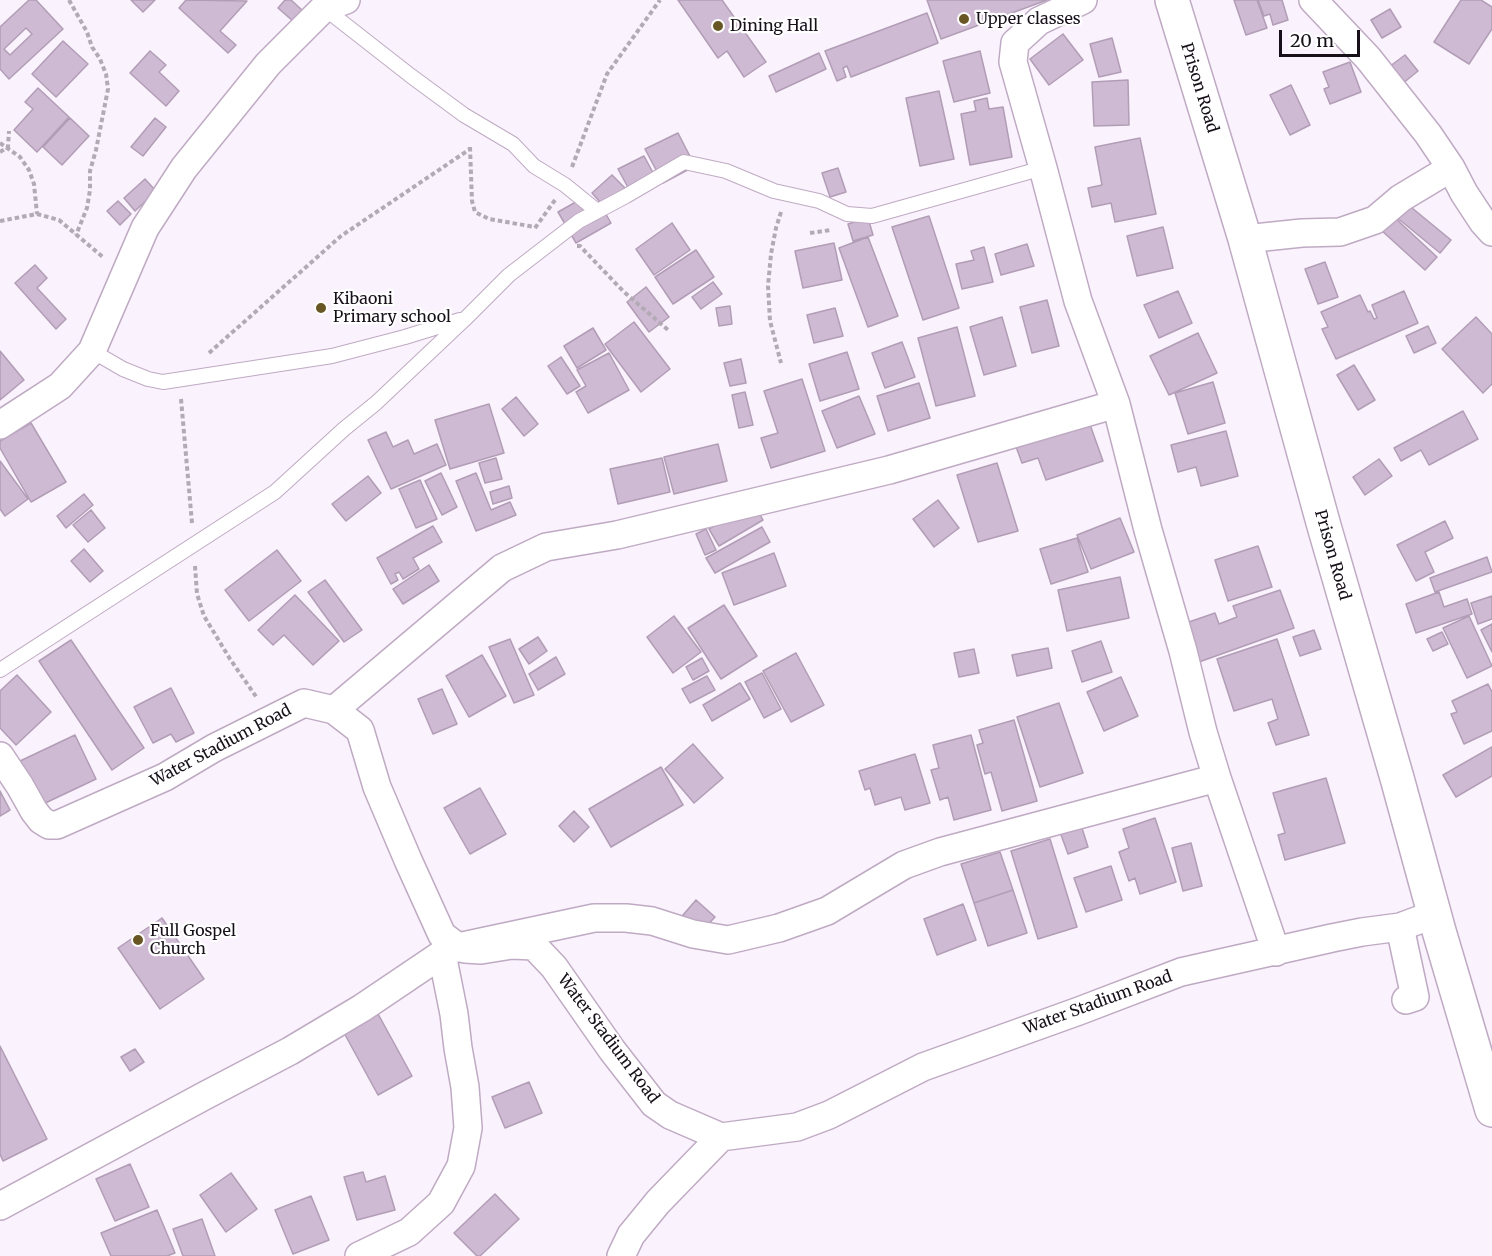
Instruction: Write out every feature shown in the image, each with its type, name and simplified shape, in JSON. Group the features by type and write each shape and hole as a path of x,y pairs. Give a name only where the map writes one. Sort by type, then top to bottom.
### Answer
{"street":[{"path":"1083,0 1039,21 1015,43 1013,62 1078,301 1116,404 1203,732 1276,952"},
{"name":"Prison Road","path":"1172,0 1245,239 1324,526 1492,1110"},
{"path":"1313,0 1368,58 1395,91 1428,134 1451,168 1470,203 1492,232"},
{"path":"0,424 60,386 92,351 145,228 184,168 268,64 328,2"},
{"path":"1245,239 1302,232 1340,232 1375,220 1401,198 1451,168"},
{"path":"334,710 502,568 546,547 617,535 889,470 1116,404"},
{"name":"Water Stadium Road","path":"0,756 34,812 41,820 50,825 57,825 165,777 214,748 304,703 334,710 360,730 377,787 450,950 481,950 512,945 534,946 554,967 612,1050 654,1104 670,1115 721,1137 797,1127 829,1115 923,1067 1181,972 1362,932 1400,927 1435,914"},
{"path":"0,1206 290,1051 362,1008 450,950 594,918 652,921 693,934 728,940 779,928 826,911 904,865 940,852 1217,778"},
{"path":"1400,927 1415,997 1406,1000"},
{"path":"360,1256 409,1232 441,1203 461,1166 468,1128 465,1086 454,1014 450,950"},
{"path":"621,1256 631,1235 658,1202 721,1137"}],"lane":[{"path":"328,2 411,76 474,121 513,144 534,166 565,185 597,211"},
{"path":"0,670 275,492 376,403 509,275 579,221 684,162 726,171 774,191 819,201 847,214 872,216 1043,168"},
{"path":"92,351 123,369 163,382 332,356 465,319"}],"path":[{"path":"69,0 100,59 106,74 108,89 90,171 87,208 76,235"},
{"path":"530,236 565,185 607,74 660,0"},
{"path":"474,121 470,148 472,201 475,212 489,219 535,227"},
{"path":"8,147 9,131"},
{"path":"0,143 20,157 29,170 34,184 37,214"},
{"path":"0,152 8,147"},
{"path":"179,379 341,236 470,148"},
{"path":"781,363 770,321 768,286 776,228 786,194"},
{"path":"0,221 37,214 59,220 125,276"},
{"path":"544,248 580,246 622,291 668,330"}],"building":[{"path":"29,0 36,0 63,29 9,79 0,69 0,27","holes":["26,28 32,34 10,55 4,49"]},
{"path":"131,0 155,0 143,12"},
{"path":"186,0 247,1 220,31 236,45 228,53 179,8"},
{"path":"285,0 291,0 303,11 294,22 278,8"},
{"name":"Dining Hall","path":"678,0 722,0 766,62 744,77 727,51 718,58"},
{"name":"Upper classes","path":"927,0 1047,0 941,39"},
{"path":"1234,0 1257,0 1267,28 1246,35"},
{"path":"1258,0 1282,0 1288,20 1273,25 1270,14 1264,16"},
{"path":"1461,0 1481,0 1492,7 1492,29 1469,64 1434,42"},
{"path":"1390,9 1401,27 1382,38 1371,20"},
{"path":"927,13 938,43 851,77 847,66 843,68 846,77 837,81 825,51"},
{"path":"1063,34 1083,60 1049,85 1030,59"},
{"path":"1112,38 1121,72 1099,77 1090,44"},
{"path":"63,41 88,64 56,97 32,74"},
{"path":"150,51 166,65 159,72 179,91 166,106 130,73"},
{"path":"980,51 990,93 954,102 943,61"},
{"path":"819,53 826,69 776,92 769,76"},
{"path":"1405,55 1418,71 1402,84 1389,67"},
{"path":"1350,62 1361,92 1330,104 1324,89 1329,87 1323,72"},
{"path":"1128,80 1129,125 1094,126 1092,82"},
{"path":"1291,85 1310,125 1290,135 1270,95"},
{"path":"38,88 69,117 37,152 14,130 33,109 25,102"},
{"path":"939,91 954,159 920,166 906,98"},
{"path":"987,98 989,109 1003,107 1012,157 970,165 961,114 976,111 974,101"},
{"path":"70,118 89,136 62,165 43,147"},
{"path":"155,118 166,127 143,156 131,147"},
{"path":"678,133 695,166 663,183 645,149"},
{"path":"1140,138 1156,214 1115,222 1111,203 1092,207 1088,188 1102,185 1095,147"},
{"path":"644,156 657,180 631,193 618,169"},
{"path":"838,168 846,192 830,197 822,173"},
{"path":"612,175 630,193 609,212 592,193"},
{"path":"145,179 156,191 135,211 124,198"},
{"path":"583,198 589,208 599,202 611,223 576,243 558,212"},
{"path":"118,201 131,214 120,225 107,211"},
{"path":"1406,203 1451,240 1440,253 1395,216"},
{"path":"929,216 959,308 923,320 892,227"},
{"path":"1394,217 1437,257 1425,270 1381,230"},
{"path":"868,218 873,235 853,241 848,224"},
{"path":"672,223 690,250 654,275 636,249"},
{"path":"1163,227 1173,268 1137,276 1127,236"},
{"path":"868,237 898,316 868,327 839,248"},
{"path":"834,243 842,280 803,288 795,251"},
{"path":"1027,244 1034,266 1001,275 995,254"},
{"path":"984,247 993,282 962,289 956,264 974,260 971,251"},
{"path":"696,250 714,277 673,304 655,277"},
{"path":"1325,262 1338,297 1318,304 1305,269"},
{"path":"35,265 47,278 37,288 66,319 56,329 15,283"},
{"path":"713,282 722,294 701,309 692,297"},
{"path":"646,287 669,317 649,332 627,302"},
{"path":"1178,291 1192,323 1159,338 1144,305"},
{"path":"1404,291 1418,323 1336,359 1322,329 1328,327 1321,312 1360,295 1374,319 1377,318 1372,305"},
{"path":"1047,300 1059,346 1032,353 1020,307"},
{"path":"730,306 732,324 719,326 716,308"},
{"path":"835,308 843,336 814,343 807,315"},
{"path":"1002,317 1016,366 984,375 970,327"},
{"path":"1476,317 1492,334 1492,384 1483,393 1442,349"},
{"path":"634,322 670,369 641,392 605,344"},
{"path":"1428,326 1436,343 1414,353 1406,336"},
{"path":"957,327 975,396 936,406 918,338"},
{"path":"593,328 606,350 577,368 564,346"},
{"path":"1198,333 1217,373 1169,395 1150,356"},
{"path":"902,342 915,377 885,388 872,353"},
{"path":"0,351 24,380 0,400"},
{"path":"847,352 859,389 820,401 809,364"},
{"path":"609,353 629,390 588,413 576,392 586,386 577,370"},
{"path":"561,357 580,386 567,394 548,366"},
{"path":"741,359 746,383 730,386 724,363"},
{"path":"1354,365 1375,400 1358,410 1337,375"},
{"path":"802,379 825,451 771,468 761,438 778,433 764,391"},
{"path":"1213,382 1225,423 1188,434 1175,393"},
{"path":"919,383 930,418 888,431 877,396"},
{"path":"745,392 753,425 739,428 732,395"},
{"path":"859,396 875,434 837,448 822,411"},
{"path":"516,397 538,424 524,436 502,409"},
{"path":"489,404 504,453 450,469 435,420"},
{"path":"1463,411 1478,439 1429,465 1421,450 1401,461 1394,448"},
{"path":"1088,419 1103,461 1046,480 1038,458 1022,463 1015,444"},
{"path":"31,423 66,482 31,502 0,448 0,441"},
{"path":"1226,431 1238,476 1201,486 1196,467 1178,472 1171,445"},
{"path":"386,432 393,447 408,440 414,454 437,444 446,465 391,489 368,440"},
{"path":"718,444 727,481 674,494 664,457"},
{"path":"496,458 502,479 485,483 479,463"},
{"path":"662,458 670,492 618,504 610,469"},
{"path":"1379,459 1392,476 1365,495 1353,477"},
{"path":"0,461 28,499 5,516 0,509"},
{"path":"997,463 1018,531 978,542 957,475"},
{"path":"441,473 457,507 442,515 425,481"},
{"path":"476,473 491,510 510,502 516,515 476,531 456,481"},
{"path":"368,476 381,493 346,521 332,504"},
{"path":"420,480 437,519 416,528 399,489"},
{"path":"509,486 512,498 493,504 490,492"},
{"path":"84,494 93,505 66,528 57,516"},
{"path":"938,500 959,528 934,547 913,519"},
{"path":"753,502 763,520 719,546 709,529"},
{"path":"91,510 105,528 88,542 73,525"},
{"path":"1120,518 1134,552 1091,569 1077,535"},
{"path":"1445,521 1453,538 1425,552 1434,572 1416,581 1397,545"},
{"path":"433,526 442,542 413,558 419,569 403,579 399,572 395,574 398,580 391,584 377,558"},
{"path":"762,527 770,542 715,573 706,558"},
{"path":"706,529 716,550 705,555 696,534"},
{"path":"1077,538 1088,572 1051,584 1040,549"},
{"path":"1258,546 1272,587 1228,601 1215,560"},
{"path":"84,549 103,571 90,582 71,561"},
{"path":"277,550 301,581 249,621 225,590"},
{"path":"774,553 786,586 734,605 722,573"},
{"path":"1487,557 1492,572 1435,592 1430,578"},
{"path":"429,565 439,581 403,604 393,589"},
{"path":"1120,577 1129,618 1067,631 1058,590"},
{"path":"325,580 362,630 344,642 308,592"},
{"path":"1280,590 1294,628 1199,662 1186,623 1215,613 1219,624 1237,617 1233,606"},
{"path":"1439,592 1444,607 1467,599 1472,614 1416,633 1406,604"},
{"path":"295,595 339,641 313,665 284,635 273,645 258,630"},
{"path":"1492,596 1492,619 1478,624 1471,603"},
{"path":"724,605 757,656 721,679 688,628"},
{"path":"674,616 701,652 673,673 647,637"},
{"path":"1469,616 1492,666 1467,678 1443,628"},
{"path":"1492,624 1492,652 1481,630"},
{"path":"1314,630 1321,649 1300,656 1293,637"},
{"path":"1442,632 1448,644 1433,651 1427,639"},
{"path":"538,637 547,651 529,664 519,649"},
{"path":"510,639 534,695 514,703 489,647"},
{"path":"1277,639 1309,735 1276,745 1268,723 1278,719 1272,699 1234,711 1217,659"},
{"path":"71,640 144,748 112,770 39,661"},
{"path":"1101,641 1112,672 1082,682 1072,651"},
{"path":"1048,648 1052,668 1017,676 1012,655"},
{"path":"974,649 979,673 959,677 954,653"},
{"path":"796,653 824,705 791,722 763,671"},
{"path":"482,655 506,696 469,717 446,676"},
{"path":"556,657 565,674 538,690 529,674"},
{"path":"702,658 709,671 693,680 686,667"},
{"path":"762,673 781,709 764,718 745,682"},
{"path":"17,675 51,712 16,745 0,728 0,691"},
{"path":"707,676 715,690 690,703 682,689"},
{"path":"1121,677 1138,716 1104,731 1087,692"},
{"path":"740,683 750,699 712,721 703,705"},
{"path":"1488,684 1492,692 1492,731 1464,744 1451,714 1457,712 1452,701"},
{"path":"171,688 194,733 176,742 171,734 153,743 134,707"},
{"path":"442,689 457,724 433,734 418,699"},
{"path":"1059,703 1083,773 1040,787 1017,717"},
{"path":"1014,720 1037,801 1002,811 991,772 985,774 977,745 983,743 979,730"},
{"path":"75,735 96,779 39,806 18,762"},
{"path":"971,735 991,810 954,820 948,797 940,800 931,770 939,768 933,745"},
{"path":"693,744 723,778 694,803 665,769"},
{"path":"1492,747 1492,776 1456,797 1443,775"},
{"path":"915,754 930,803 905,810 901,797 875,805 870,788 865,790 859,771"},
{"path":"661,767 683,805 611,847 589,809"},
{"path":"1326,778 1345,843 1285,860 1278,835 1285,833 1273,793"},
{"path":"480,788 506,834 470,854 444,808"},
{"path":"0,791 10,810 0,816"},
{"path":"574,811 589,827 574,842 559,826"},
{"path":"1155,818 1176,882 1140,894 1135,878 1129,881 1119,852 1129,848 1123,829"},
{"path":"1081,825 1088,847 1068,854 1060,832"},
{"path":"1050,839 1077,927 1038,939 1011,851"},
{"path":"1191,843 1202,886 1183,891 1172,848"},
{"path":"1000,852 1013,890 974,903 961,864"},
{"path":"1111,866 1122,900 1086,912 1074,878"},
{"path":"1013,890 1027,933 988,946 974,903"},
{"path":"696,900 715,917 701,932 683,915"},
{"path":"963,904 976,940 937,955 924,919"},
{"path":"162,918 204,979 160,1009 118,948"},
{"path":"377,1012 412,1076 378,1095 343,1031"},
{"path":"0,1046 47,1139 3,1161 0,1154"},
{"path":"135,1049 144,1062 130,1071 121,1057"},
{"path":"529,1082 542,1113 505,1128 492,1097"},
{"path":"130,1164 149,1207 115,1221 96,1179"},
{"path":"363,1172 366,1182 385,1176 395,1210 357,1220 344,1177"},
{"path":"231,1173 257,1209 226,1232 200,1195"},
{"path":"495,1194 519,1219 480,1256 477,1256 454,1233"},
{"path":"311,1196 329,1240 293,1254 275,1210"},
{"path":"157,1210 175,1253 167,1256 111,1256 101,1233"},
{"path":"202,1219 215,1256 183,1256 173,1229"}],"place":[{"name":"Upper classes","path":"964,19"},
{"name":"Dining Hall","path":"718,26"},
{"name":"Kibaoni Primary school","path":"321,308"},
{"name":"Full Gospel Church","path":"138,940"}]}
